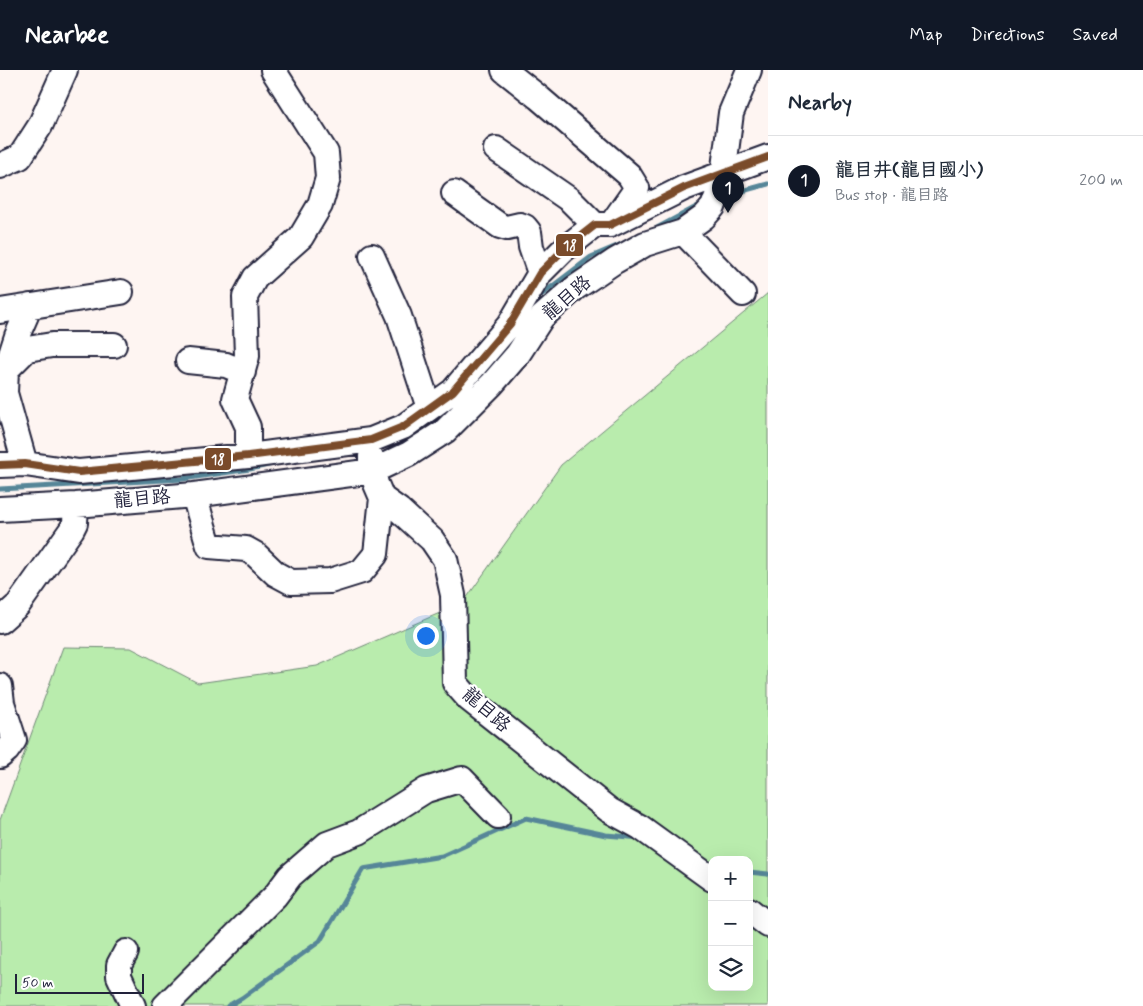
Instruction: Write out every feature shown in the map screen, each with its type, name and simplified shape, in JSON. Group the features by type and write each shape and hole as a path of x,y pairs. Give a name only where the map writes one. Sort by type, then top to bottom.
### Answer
{"street":[{"path":"0,166 20,157 40,126 65,70"},
{"path":"248,456 248,427 235,399 247,356 246,298 254,278 302,237 320,205 328,178 326,153 274,70"},
{"path":"496,149 603,225 637,188 628,176 538,97 504,70"},
{"path":"723,178 731,113 749,70"},
{"name":"龍目路","path":"0,509 194,495 371,455 403,427 453,391 510,324 540,273 563,250 603,225 684,188 723,178 768,157"},
{"name":"龍目路","path":"0,465 25,464 79,472 248,456 409,454 444,431 492,384 518,354 542,317 575,288 615,260 645,244 683,232 704,217 713,207 723,178"},
{"path":"454,192 500,226 507,228 520,224 525,227 529,232 540,273"},
{"path":"683,232 743,294"},
{"path":"372,256 399,316 429,408"},
{"path":"0,311 122,292"},
{"path":"25,464 5,393 6,370 17,336 30,306"},
{"path":"6,370 27,349 52,345 114,345"},
{"path":"188,361 226,365 243,372"},
{"path":"194,495 209,546 246,549 255,554 276,574 290,582 330,581 362,571 376,554 382,498 376,484 371,455"},
{"name":"龍目路","path":"382,498 399,510 432,540 445,559 453,595 455,683 469,699 609,810 640,827 708,876"},
{"path":"0,621 18,605 72,529 75,524 76,505"},
{"path":"0,670 4,673 0,678"},
{"path":"0,686 2,703 14,740 0,756"},
{"path":"165,1006 275,896 290,876 327,844 359,832 426,790 462,778 498,816"},
{"path":"753,913 768,925"},
{"path":"126,952 120,965 120,976 133,1006"}],"green space":[{"path":"768,293 768,1006 0,1006 0,820 63,647 131,648 198,683 317,666 463,603 561,465"}],"waterway":[{"path":"724,196 768,184"},
{"path":"657,228 702,204"},
{"path":"537,298 591,257 624,243"},
{"path":"0,489 182,479 273,464"},
{"path":"228,1006 242,998 320,941 363,869 442,856 526,818 606,835 641,838"},
{"path":"753,872 768,874"}],"transit line":[{"name":"18","path":"0,465 25,464 79,472 248,456 371,440 403,427 453,391 510,324 540,273 563,250 595,225 610,225 684,188 768,157"}],"place":[{"name":"龍目井(龍目國小)","path":"728,213"}]}
